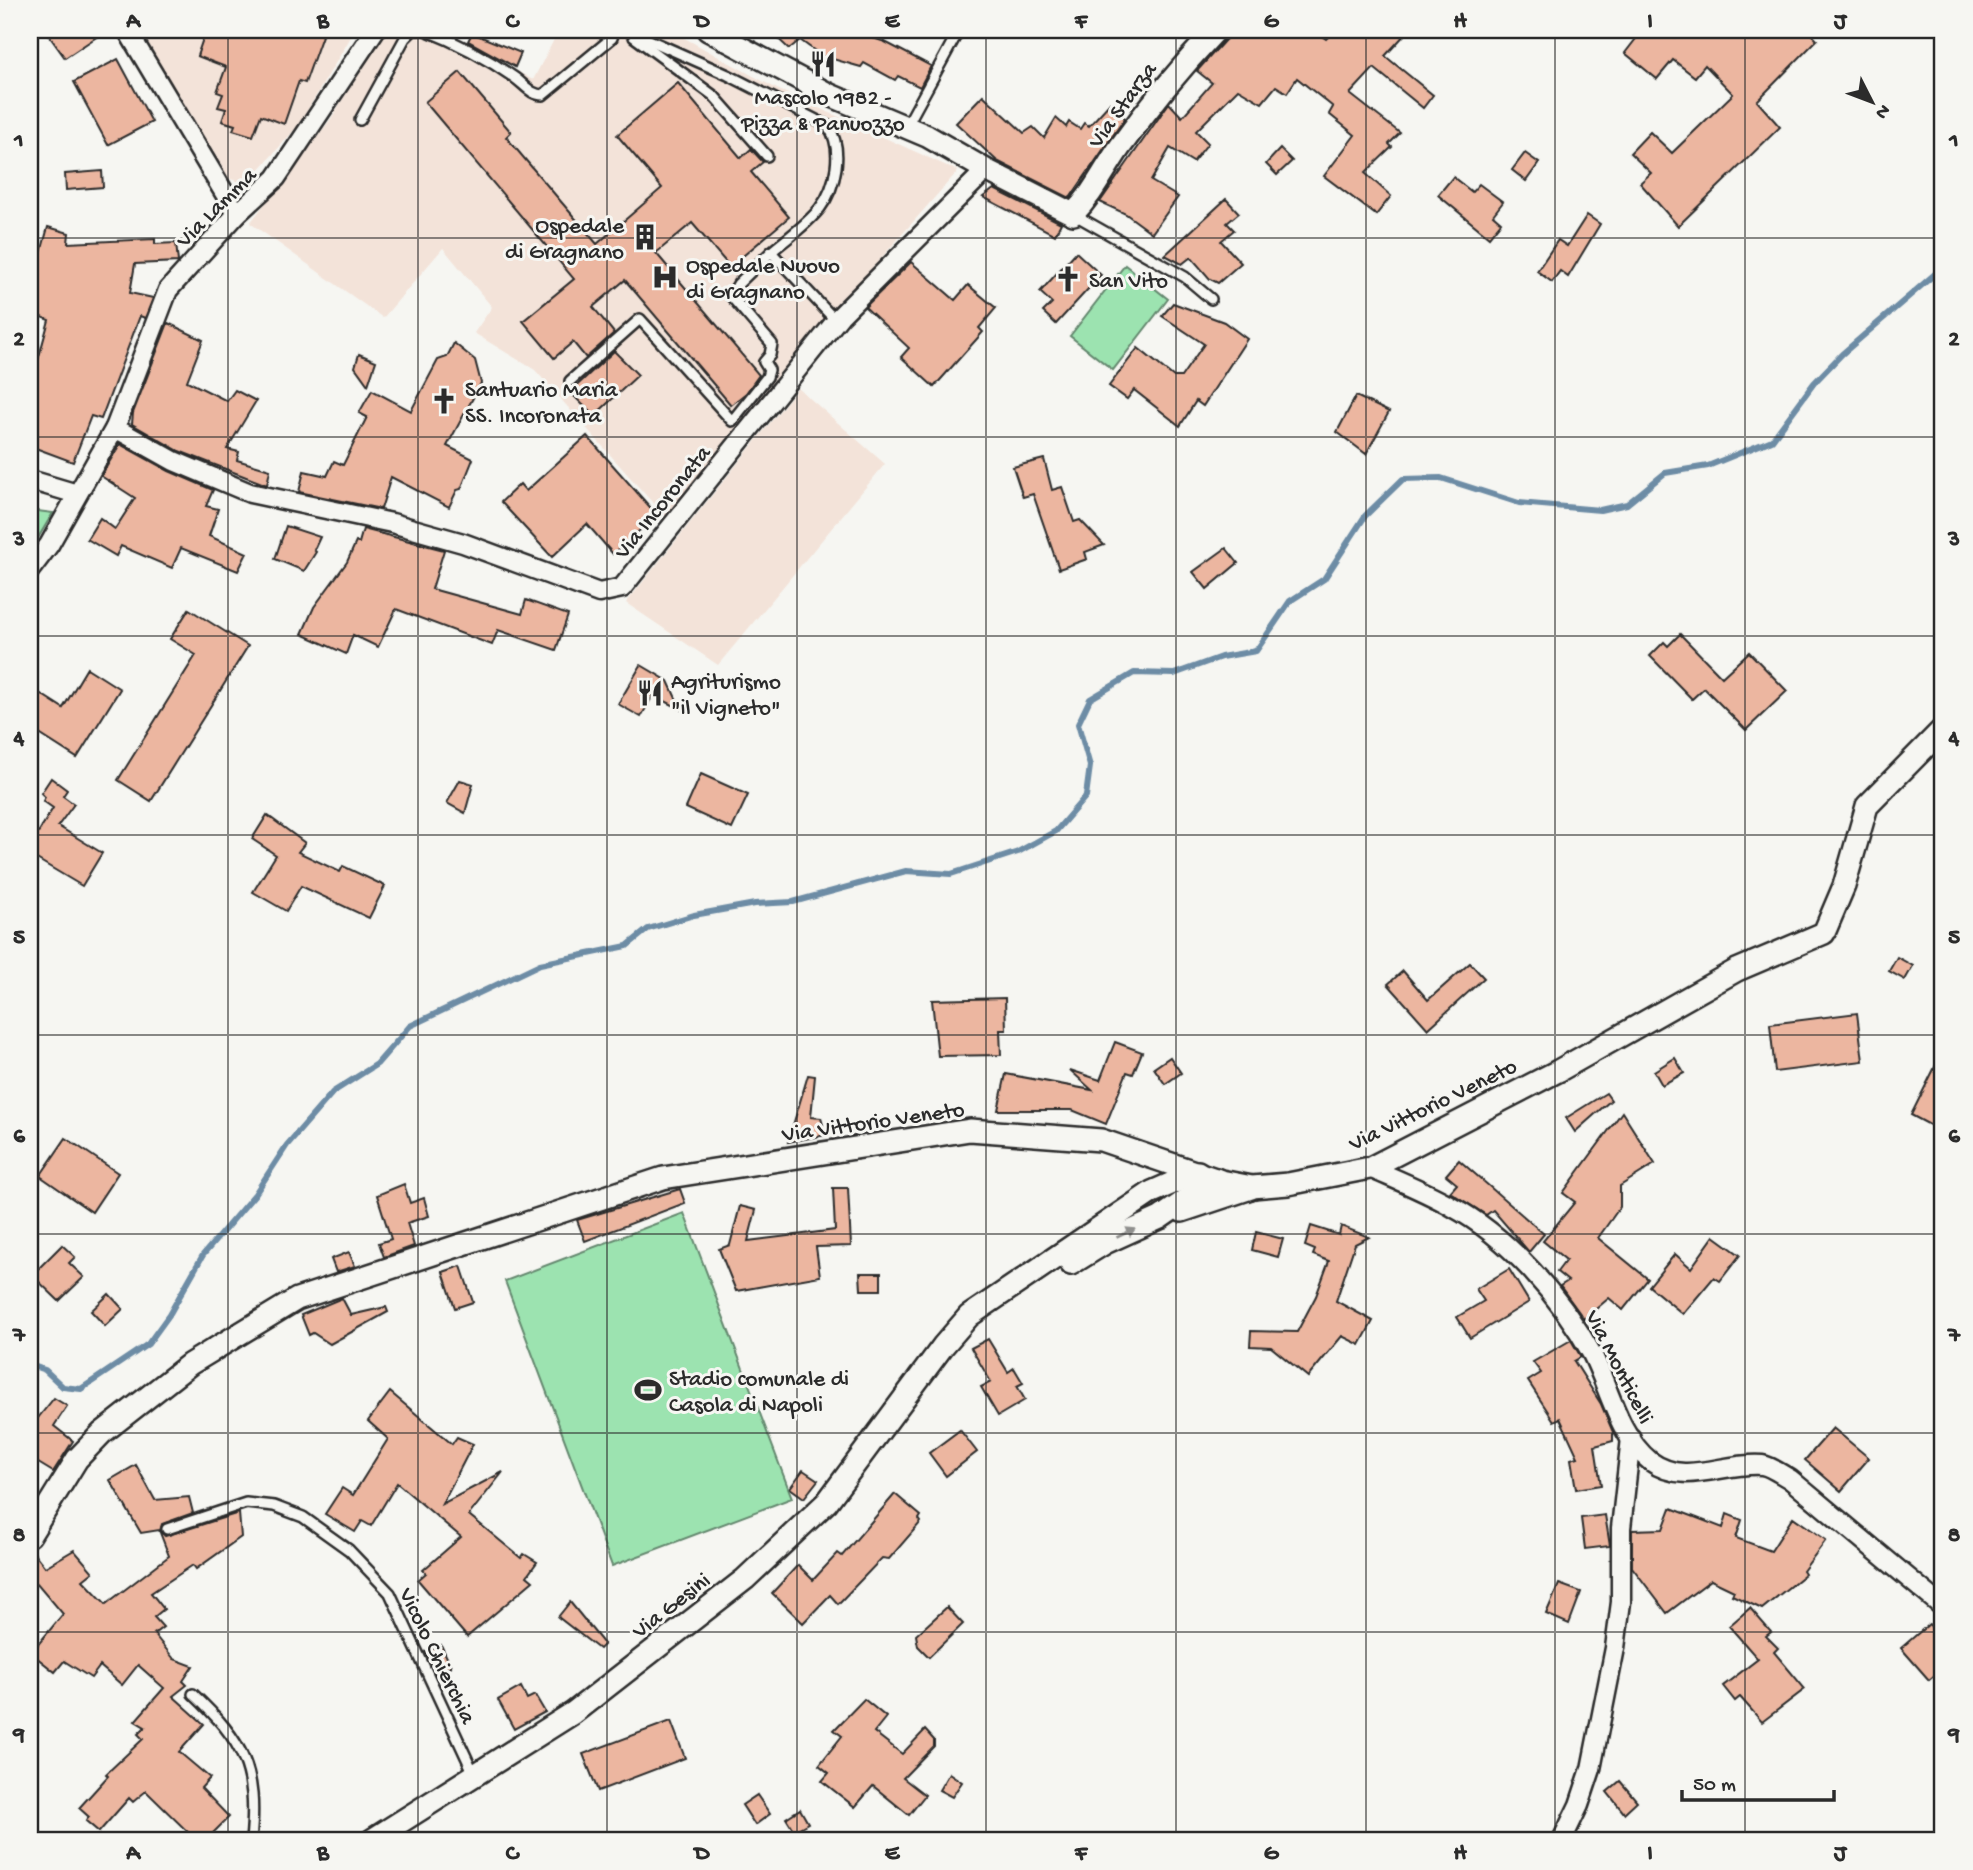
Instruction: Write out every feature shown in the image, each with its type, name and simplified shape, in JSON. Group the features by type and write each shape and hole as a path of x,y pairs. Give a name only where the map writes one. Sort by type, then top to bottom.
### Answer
{"street":[{"path":"127,30 237,214"},
{"name":"Via Lamma","path":"30,570 49,545 115,428 168,290 237,214 276,178 375,30"},
{"name":"Via Starza","path":"1073,214 1086,201 1118,150 1167,83 1216,30"},
{"path":"711,31 830,95 906,127 1073,214"},
{"name":"Via Incoronata","path":"115,428 174,461 250,494 392,523 463,543 599,593 622,588 836,321 986,170"},
{"path":"30,480 77,494"},
{"name":"Via Vittorio Veneto","path":"30,1535 77,1458 102,1433 190,1364 298,1299 663,1178 970,1130 1101,1140 1252,1188 1288,1184 1370,1167 1558,1072 1737,970 1824,933 1843,886 1867,806 1943,729"},
{"name":"Via Monticelli","path":"1370,1167 1453,1206 1487,1231 1545,1284 1578,1330 1638,1450 1669,1473 1692,1475 1727,1468 1764,1465 1790,1479 1943,1607"},
{"path":"1160,1218 1207,1175"},
{"name":"Via Gesini","path":"372,1840 573,1713 745,1579 827,1502 943,1346 969,1316 1153,1192 1207,1175"},
{"path":"943,1346 1105,1243 1160,1218 1252,1188"},
{"path":"1562,1840 1579,1805 1591,1769 1615,1648 1621,1602 1621,1528 1631,1438"}],"lane":[{"path":"360,120 405,38 413,30 419,30"},
{"path":"425,30 449,39 515,78 536,95 543,96 612,38 614,30"},
{"path":"625,30 715,96 767,156"},
{"path":"570,381 640,319 732,421 767,377 769,370 764,362 770,355 772,344 731,296 752,269 819,210 828,195 838,161 832,132 817,119 625,30"},
{"path":"906,127 959,30"},
{"path":"1073,214 1185,277 1211,299"},
{"path":"771,252 836,321"},
{"name":"Vicolo Chierchia","path":"167,1529 246,1503 274,1506 303,1517 349,1550 390,1593 475,1777"},
{"path":"194,1694 222,1721 247,1764 253,1783 251,1840"}],"shaded area":[{"path":"131,30 355,30 298,126 250,180 242,183 225,177"},
{"name":"Ospedale Nuovo di Gragnano","path":"383,30 445,30 533,80 559,30 670,30 777,89 958,171 801,349 667,519 535,370 474,333 492,307 443,248 383,318 250,223 331,119"},
{"path":"798,388 885,464 718,665 626,603"}],"green space":[{"path":"1125,265 1168,299 1113,370 1070,336"},
{"path":"30,510 53,513 30,551"},
{"name":"Stadio comunale di Casola di Napoli","path":"684,1213 792,1498 612,1566 505,1281"}],"building":[{"path":"45,30 107,30 65,58"},
{"path":"206,30 324,30 305,83 299,81 284,124 261,115 253,136 233,130 235,125 222,121 226,109 218,107 223,94 217,92 226,67 197,56"},
{"path":"769,30 864,30 861,34 885,42 931,66 920,87 898,76 895,80 864,63 861,67 833,59 830,62 800,40 789,49"},
{"path":"1229,30 1313,30 1326,39 1335,30 1409,30 1385,56 1433,95 1423,108 1374,68 1350,94 1400,133 1389,144 1392,147 1365,173 1391,196 1376,215 1324,176 1355,135 1329,114 1333,107 1297,78 1287,93 1276,86 1262,103 1238,89 1196,131 1208,143 1193,162 1170,148 1151,181 1178,197 1152,233 1126,214 1100,202 1169,103 1182,117 1212,83 1197,71 1226,39"},
{"path":"1653,30 1668,30 1675,37 1681,30 1808,30 1817,40 1757,101 1780,127 1678,226 1640,183 1651,173 1630,153 1650,132 1672,153 1733,94 1705,65 1695,77 1673,60 1657,79 1625,53 1642,31 1647,36"},
{"path":"472,33 521,53 515,67 468,41"},
{"path":"118,59 152,122 108,145 74,82"},
{"name":"Ospedale di Gragnano","path":"460,72 511,132 506,137 597,244 662,188 617,135 678,83 741,158 751,149 763,162 751,172 789,217 730,267 692,223 656,253 759,375 746,393 731,405 625,280 593,307 614,333 586,358 573,342 554,358 523,321 574,279 425,102"},
{"path":"983,95 1024,133 1033,127 1044,138 1056,118 1066,127 1069,122 1080,129 1084,123 1089,126 1110,103 1125,118 1070,198 997,161 956,123"},
{"path":"1280,149 1292,161 1277,175 1266,164"},
{"path":"1525,153 1539,163 1526,181 1512,170"},
{"path":"102,171 103,187 66,190 65,174"},
{"path":"1453,177 1472,192 1479,184 1503,202 1493,215 1501,222 1489,237 1438,195"},
{"path":"994,189 1061,223 1055,235 983,197"},
{"path":"1226,199 1239,213 1227,223 1234,230 1221,241 1241,263 1218,283 1210,279 1191,257 1182,264 1165,255"},
{"path":"1587,215 1600,224 1568,277 1560,271 1552,282 1537,271 1558,240 1567,246"},
{"path":"48,227 69,233 68,243 155,239 155,244 176,243 178,262 135,264 130,293 153,298 145,318 140,316 101,419 91,416 73,462 30,446 30,358 38,360 49,320 31,313 40,276 30,272 30,256 39,260"},
{"name":"San Vito","path":"1076,252 1101,275 1056,324 1043,312 1052,303 1040,292"},
{"path":"911,262 955,300 968,285 996,308 979,328 983,332 934,387 901,357 909,348 865,307"},
{"path":"1173,303 1224,322 1247,339 1203,406 1196,401 1180,426 1134,390 1127,399 1109,386 1138,348 1174,377 1181,377 1204,344 1162,316"},
{"path":"168,323 203,340 187,381 227,401 235,390 256,401 227,449 239,452 237,460 270,470 267,485 179,451 132,424 133,413"},
{"path":"454,343 475,360 481,383 447,446 473,459 461,489 457,490 449,507 391,477 381,509 299,492 304,471 327,476 334,461 343,465 367,417 359,413 372,390 411,411 438,360 447,357"},
{"path":"614,351 638,375 594,416 570,392"},
{"path":"359,354 376,361 368,385 355,367"},
{"path":"1356,396 1389,412 1366,454 1337,432"},
{"path":"587,436 657,515 613,554 587,524 552,557 501,502 520,484 526,491"},
{"path":"120,444 169,471 213,490 206,506 218,509 209,536 247,553 238,571 181,548 172,568 121,546 116,556 87,539 100,518 115,529 135,498 101,476"},
{"path":"1044,459 1052,490 1062,487 1074,522 1080,520 1104,545 1085,552 1087,559 1059,569 1033,494 1023,497 1013,467"},
{"path":"286,526 320,537 314,550 316,552 304,571 275,559"},
{"path":"363,529 444,550 432,589 522,614 526,600 568,615 556,650 498,630 492,645 396,609 378,647 353,635 346,654 302,634 314,607 347,562 356,542 359,543"},
{"path":"1226,548 1238,563 1207,589 1193,572"},
{"path":"189,609 248,646 151,801 118,780 196,655 170,639"},
{"path":"1680,634 1722,677 1749,652 1787,691 1746,730 1704,688 1692,699 1650,656 1664,642 1668,646"},
{"name":"Agriturismo \"il Vigneto\"","path":"641,665 668,681 681,709 653,695 641,717 618,704"},
{"path":"87,668 120,689 77,758 30,728 30,687 63,708"},
{"path":"701,774 748,795 732,829 686,808"},
{"path":"51,778 67,790 63,796 74,804 58,826 102,853 82,886 30,855 30,846 53,808 43,801 45,797 41,793"},
{"path":"460,780 473,784 465,813 447,803"},
{"path":"267,815 305,843 298,852 340,872 343,866 385,886 369,918 301,886 286,911 253,892 276,855 252,839"},
{"path":"1897,957 1913,966 1905,980 1889,971"},
{"path":"1470,963 1484,978 1428,1029 1388,984 1403,971 1428,1000"},
{"path":"1005,998 1006,1030 1000,1030 1001,1055 938,1056 932,1000"},
{"path":"1857,1013 1863,1061 1775,1072 1770,1024"},
{"path":"1115,1042 1142,1052 1133,1074 1127,1072 1106,1124 1072,1110 998,1110 1006,1074 1092,1090 1070,1070 1100,1080"},
{"path":"1943,1051 1943,1132 1911,1115"},
{"path":"1170,1057 1181,1073 1165,1084 1154,1068"},
{"path":"1675,1058 1684,1073 1662,1085 1654,1071"},
{"path":"808,1075 815,1076 811,1117 821,1118 826,1135 788,1142"},
{"path":"1606,1093 1611,1100 1575,1132 1566,1118"},
{"path":"1622,1112 1655,1164 1620,1186 1620,1207 1598,1238 1648,1279 1623,1310 1609,1298 1584,1319 1560,1286 1568,1281 1557,1272 1566,1260 1543,1241 1575,1202 1563,1193"},
{"path":"66,1138 118,1173 92,1212 40,1176"},
{"path":"1459,1160 1544,1234 1529,1252 1493,1210 1486,1215 1450,1192 1457,1184 1446,1175"},
{"path":"404,1184 410,1203 424,1198 429,1216 407,1223 414,1246 384,1257 379,1243 391,1239 377,1195"},
{"path":"833,1188 848,1188 851,1246 816,1247 820,1276 736,1291 719,1249 730,1245 740,1206 756,1210 748,1241 835,1230"},
{"path":"680,1189 685,1203 585,1241 577,1220"},
{"path":"1311,1226 1339,1235 1341,1226 1369,1237 1355,1244 1336,1301 1373,1321 1360,1345 1342,1336 1308,1377 1271,1347 1250,1346 1251,1331 1297,1332 1316,1296 1329,1261 1313,1255 1315,1250 1305,1246"},
{"path":"1256,1232 1283,1239 1278,1257 1252,1250"},
{"path":"1714,1236 1740,1255 1720,1281 1714,1277 1683,1314 1649,1286 1675,1254 1691,1268"},
{"path":"62,1245 75,1257 69,1263 84,1277 59,1301 32,1275"},
{"path":"349,1252 355,1266 336,1272 331,1259"},
{"path":"461,1266 473,1302 455,1308 443,1272"},
{"path":"1509,1269 1529,1302 1470,1338 1457,1317 1484,1301 1476,1289"},
{"path":"860,1273 881,1273 881,1290 861,1290"},
{"path":"109,1294 123,1309 105,1326 91,1311"},
{"path":"342,1298 351,1315 386,1307 388,1312 330,1344 313,1333 309,1335 301,1315"},
{"path":"988,1339 1008,1372 1014,1368 1023,1383 1017,1386 1025,1400 998,1416 981,1387 991,1382 971,1348"},
{"path":"1571,1340 1581,1357 1574,1361 1601,1404 1613,1432 1613,1441 1595,1446 1601,1485 1576,1489 1571,1459 1578,1457 1560,1418 1554,1421 1528,1381 1541,1373 1533,1362"},
{"path":"390,1392 452,1444 457,1437 473,1444 442,1504 503,1472 469,1515 521,1558 524,1554 537,1562 527,1576 533,1581 467,1637 418,1580 426,1573 423,1570 461,1537 397,1483 371,1526 362,1521 355,1532 325,1514 342,1488 353,1495 388,1439 368,1421"},
{"path":"54,1398 67,1406 54,1426 73,1441 53,1472 30,1458 30,1428"},
{"path":"1833,1428 1869,1458 1841,1491 1805,1460"},
{"path":"960,1430 977,1452 946,1476 929,1453"},
{"path":"136,1465 155,1500 189,1497 193,1513 162,1524 160,1531 165,1536 239,1513 241,1537 196,1569 193,1565 151,1593 164,1609 154,1617 163,1627 154,1634 174,1659 193,1666 183,1681 187,1685 173,1696 204,1724 179,1752 210,1778 201,1788 229,1817 206,1840 196,1840 146,1791 133,1802 129,1798 99,1832 86,1821 89,1817 79,1808 108,1776 106,1774 143,1739 138,1734 145,1727 135,1721 164,1688 138,1665 122,1685 100,1666 91,1678 64,1661 55,1672 31,1653 63,1614 37,1583 30,1592 30,1548 45,1567 74,1550 93,1572 83,1580 106,1604 169,1556 159,1530 141,1533 110,1480"},
{"path":"803,1470 818,1480 804,1498 790,1488"},
{"path":"895,1494 921,1516 921,1522 889,1559 882,1558 838,1604 830,1595 803,1623 772,1593 798,1565 813,1580 838,1553 842,1556"},
{"path":"1671,1508 1723,1528 1727,1514 1742,1520 1736,1538 1771,1551 1793,1517 1826,1540 1803,1571 1805,1574 1762,1609 1732,1595 1734,1591 1711,1580 1667,1613 1632,1567 1632,1530 1663,1529"},
{"path":"1605,1515 1610,1546 1585,1549 1581,1518"},
{"path":"1559,1584 1581,1592 1569,1624 1546,1614"},
{"path":"570,1602 604,1644 599,1649 558,1617"},
{"path":"947,1607 963,1624 929,1657 918,1646 916,1635"},
{"path":"1750,1608 1771,1632 1766,1636 1778,1648 1774,1652 1805,1689 1762,1722 1740,1697 1735,1701 1723,1686 1758,1659 1729,1626"},
{"path":"1929,1624 1936,1633 1943,1627 1943,1668 1929,1680 1901,1648"},
{"path":"441,1645 451,1666 436,1673 426,1652"},
{"path":"521,1687 527,1699 535,1695 545,1712 514,1729 498,1700"},
{"path":"864,1699 886,1717 874,1732 902,1754 925,1730 934,1740 934,1746 903,1778 925,1795 909,1815 873,1786 855,1807 822,1781 829,1773 819,1765 842,1736 834,1730"},
{"path":"671,1721 685,1758 598,1791 583,1754"},
{"path":"949,1773 962,1782 952,1797 939,1790"},
{"path":"1620,1781 1637,1801 1624,1813 1607,1792"},
{"path":"757,1795 770,1814 755,1825 742,1805"},
{"path":"800,1809 808,1823 794,1831 786,1818"}],"waterway":[{"path":"30,1365 45,1370 63,1387 81,1389 148,1344 169,1315 203,1255 255,1194 287,1145 333,1092 377,1064 410,1026 540,964 627,946 648,929 694,915 755,904 793,902 906,871 951,874 1018,852 1056,831 1086,796 1090,766 1078,724 1090,699 1134,673 1174,674 1221,657 1256,651 1290,601 1324,579 1365,516 1403,479 1441,478 1519,503 1600,510 1627,504 1665,473 1708,466 1772,440 1814,383 1842,354 1943,267"}],"place":[{"name":"Mascolo 1982 - Pizza & Panuozzo","path":"823,64"},
{"name":"Ospedale di Gragnano","path":"645,237"},
{"name":"Ospedale Nuovo di Gragnano","path":"665,277"},
{"name":"San Vito","path":"1068,279"},
{"name":"Santuario Maria SS. Incoronata","path":"444,401"},
{"name":"Agriturismo \"il Vigneto\"","path":"650,693"},
{"name":"Stadio comunale di Casola di Napoli","path":"648,1390"}]}
